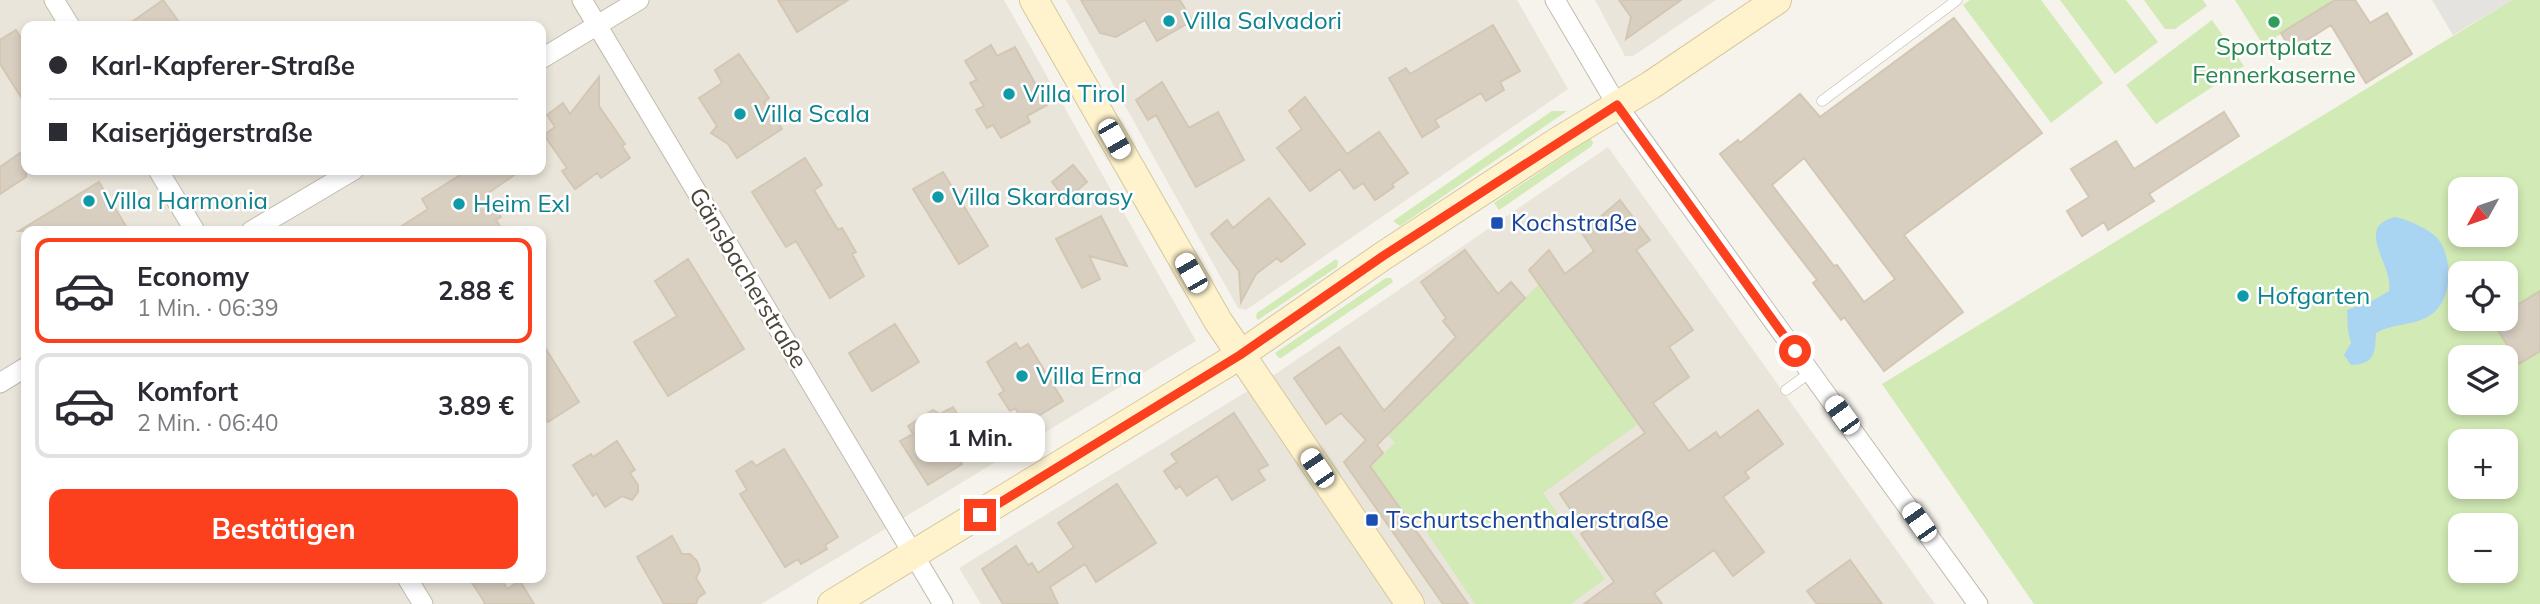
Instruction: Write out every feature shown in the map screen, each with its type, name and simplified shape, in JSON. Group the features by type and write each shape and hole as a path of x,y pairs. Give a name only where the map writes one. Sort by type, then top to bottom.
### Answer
{"street":[{"path":"54,0 67,21"},
{"name":"Gänsbacherstraße","path":"582,0 943,604"},
{"path":"546,56 639,0"},
{"path":"1034,0 1240,355 1410,604"},
{"path":"1555,0 1617,105 1978,604"},
{"path":"832,604 1240,355 1383,256 1777,0"},
{"path":"161,175 192,226"},
{"path":"260,226 346,175"},
{"path":"0,383 21,370"},
{"path":"410,583 423,604"}],"lane":[{"path":"1822,101 1957,0"},
{"path":"1786,390 1811,372"}],"shaded area":[{"path":"0,0 1004,0 1196,341 761,604 0,604"},
{"path":"1066,0 1517,0 1568,89 1246,310 1238,308"},
{"path":"1595,0 1716,0 1633,56 1625,56"},
{"path":"2432,0 2512,0 2453,35"},
{"path":"1608,147 1935,604 981,604 959,568 1280,371"}],"green space":[{"path":"1970,0 2041,0 2103,83 2051,123 1963,5"},
{"path":"2060,0 2126,0 2158,42 2115,74"},
{"path":"2144,0 2203,0 2207,6 2175,29 2165,29"},
{"name":"Sportplatz Fennerkaserne","path":"2235,0 2335,0 2263,45"},
{"name":"Hofgarten","path":"2512,0 2540,0 2540,604 2034,604 1882,384"},
{"path":"2212,20 2244,66 2156,124 2126,85"},
{"path":"1552,111 1567,111 1400,226 1393,221"},
{"path":"1590,138 1592,146 1499,210 1494,203"},
{"path":"1336,259 1337,267 1258,320 1257,313"},
{"path":"1386,278 1391,278 1393,282 1281,358 1275,353"},
{"path":"1539,284 1638,424 1543,493 1605,579 1571,604 1475,604 1418,519 1401,510 1370,466 1395,443 1388,435"}],"water":[{"path":"2395,217 2406,220 2438,239 2448,267 2447,289 2444,299 2432,314 2419,321 2376,333 2375,346 2369,360 2351,365 2344,355 2351,343 2347,310 2372,301 2389,291 2389,281 2376,238 2377,229 2383,222"}],"building":[{"path":"163,0 178,21 133,21"},
{"path":"778,0 848,0 797,32"},
{"name":"Villa Salvadori","path":"1081,0 1180,0 1192,21 1157,41 1145,20 1116,37 1100,33"},
{"path":"1619,0 1681,0 1626,39 1631,17"},
{"path":"2335,0 2355,0 2370,23 2387,13 2412,54 2366,83 2331,25 2291,50 2281,33"},
{"path":"1954,18 2042,133 1904,235 1963,312 1884,371 1844,317 1841,320 1813,283 1817,280 1720,154 1738,140 1740,143 1800,94 1820,117","holes":["1804,158 1895,279 1864,302 1772,185"]},
{"path":"1493,25 1520,71 1500,82 1504,90 1486,101 1481,93 1435,120 1439,127 1422,137 1389,78 1406,68 1410,74"},
{"path":"16,30 21,38 21,97 0,64 0,40"},
{"name":"Villa Tirol","path":"991,45 997,56 1015,47 1047,105 1027,116 1030,122 1001,138 993,125 987,128 976,110 984,106 970,83 977,80 965,61"},
{"name":"Villa Scala","path":"739,54 769,98 764,102 782,129 737,158 728,144 711,133 717,126 699,98 722,83 715,70"},
{"path":"599,77 599,106 625,144 622,146 630,158 601,178 597,173 575,189 562,171 567,168 546,138 546,134 555,127 547,115 563,103 570,114"},
{"path":"1162,82 1189,128 1218,112 1244,160 1196,187 1156,115 1148,120 1136,100"},
{"path":"1305,97 1347,154 1379,132 1408,173 1375,200 1363,183 1354,189 1340,169 1310,191 1277,148 1302,129 1289,111"},
{"path":"2224,112 2239,136 2149,194 2154,201 2108,230 2104,222 2082,236 2067,211 2089,197 2071,169 2116,141 2134,169"},
{"path":"21,152 21,175 26,177 0,194 0,167"},
{"path":"805,158 822,185 814,190 838,230 842,228 856,252 852,254 864,276 830,298 796,241 786,247 752,192"},
{"path":"1073,165 1087,182 1066,200 1052,182"},
{"path":"943,172 988,246 959,264 913,189"},
{"name":"Heim Exl","path":"460,175 514,175 487,194 501,217 496,220 500,226 402,226 428,209 422,199"},
{"name":"Villa Harmonia","path":"99,182 126,226 27,226"},
{"path":"1269,198 1305,244 1281,262 1277,258 1256,274 1241,302 1239,271 1211,234 1227,220 1233,228"},
{"path":"1620,200 1650,240 1636,250 1693,330 1669,347 1689,377 1653,403 1689,451 1716,432 1720,438 1758,410 1783,444 1745,472 1749,478 1723,497 1764,552 1733,576 1714,550 1654,593 1662,604 1584,604 1614,582 1581,534 1585,531 1560,494 1645,433 1529,270 1549,250 1565,274 1594,251 1582,233"},
{"path":"1101,216 1127,266 1089,256 1100,279 1082,288 1056,239"},
{"path":"1465,250 1498,294 1511,282 1525,298 1377,445 1383,453 1370,466 1468,604 1443,604 1344,462 1366,440 1341,413 1326,424 1294,378 1339,347 1384,411 1456,337 1443,321 1446,318 1421,282"},
{"path":"688,259 744,349 668,396 634,342 677,316 655,281"},
{"path":"2540,291 2540,351 2519,364 2518,345 2507,345 2498,331 2518,331 2518,305"},
{"path":"895,324 919,362 872,391 849,353"},
{"name":"Villa Erna","path":"1016,343 1020,349 1028,344 1063,401 1025,424 1015,408 1010,411 999,394 1004,391 987,362"},
{"path":"546,349 579,402 548,422 546,419"},
{"path":"953,407 977,446 958,457 962,464 928,485 900,441 913,434 908,426 933,410 940,414"},
{"path":"1234,413 1268,465 1258,470 1265,480 1232,500 1217,476 1187,496 1180,486 1176,489 1164,471 1177,462 1171,454"},
{"path":"617,441 635,470 630,473 638,485 638,492 632,500 622,496 605,507 596,493 593,496 573,465 591,454 593,457"},
{"path":"784,449 838,537 825,545 827,549 801,564 798,559 785,567 740,494 747,490 736,471 752,461 756,466"},
{"path":"1117,484 1156,543 1096,582 1085,564 1050,587 1058,604 1003,604 982,569 1016,546 1028,565 1032,563 1038,573 1074,547 1058,523"},
{"path":"672,536 682,554 690,554 697,561 700,570 696,578 705,593 698,598 696,604 664,604 637,557"},
{"path":"1850,560 1882,604 1817,604 1807,591"},
{"path":"472,583 504,583 507,589 521,583 534,604 484,604"}],"place":[{"name":"Villa Salvadori","path":"1169,21"},
{"name":"Sportplatz Fennerkaserne","path":"2274,22"},
{"name":"Villa Tirol","path":"1009,94"},
{"name":"Villa Scala","path":"740,114"},
{"name":"Villa Skardarasy","path":"938,197"},
{"name":"Villa Harmonia","path":"89,201"},
{"name":"Heim Exl","path":"459,204"},
{"name":"Kochstraße","path":"1497,223"},
{"name":"Hofgarten","path":"2243,296"},
{"name":"Villa Erna","path":"1022,376"},
{"name":"Tschurtschenthalerstraße","path":"1372,520"}],"route":[{"path":"980,515 1240,355 1383,256 1617,105 1795,351"}]}
